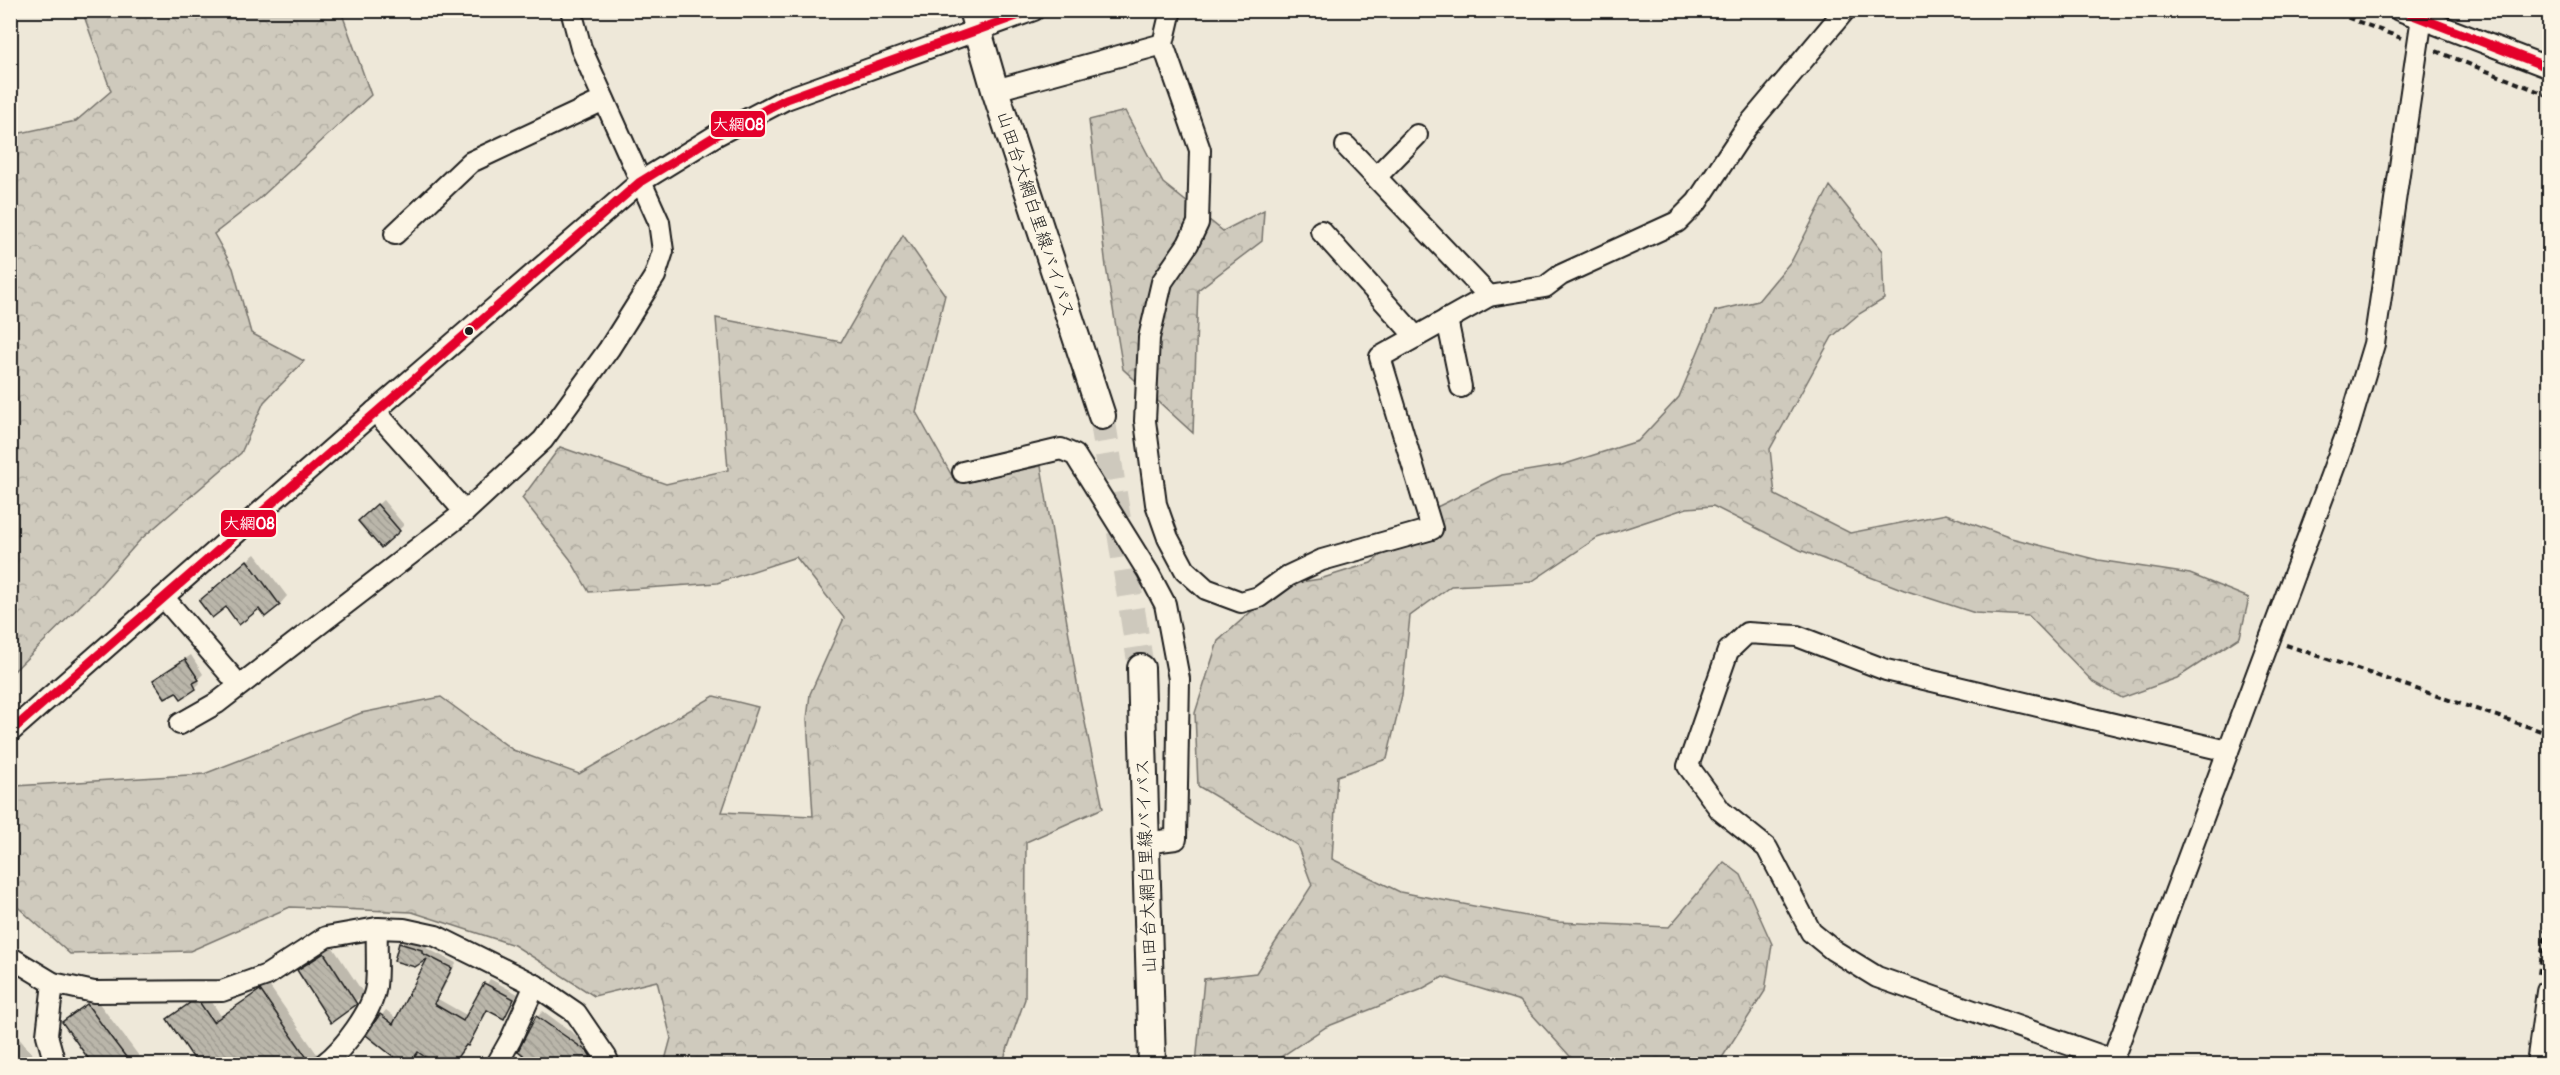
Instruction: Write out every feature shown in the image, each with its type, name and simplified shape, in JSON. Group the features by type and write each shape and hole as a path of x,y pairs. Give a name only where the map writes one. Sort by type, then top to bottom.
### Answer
{"main road":[{"name":"山田台大網白里線バイパス","path":"975,20 995,90 1102,416"},
{"name":"山田台大網白里線バイパス","path":"1141,668 1144,843 1152,1065"},
{"path":"2540,1065 2550,992"}],"street":[{"path":"180,724 217,703 465,513 543,440 609,348 655,276 663,251 659,222 581,48 571,10"},
{"path":"10,732 640,182 715,136 786,99 975,20 1034,10"},
{"path":"1171,10 1163,44 1200,150 1198,223 1188,244 1162,282 1149,338 1145,421 1156,504 1168,538 1185,570 1206,589 1241,602 1259,597 1288,576 1322,560 1432,529 1380,357 1489,296 1545,287 1561,275 1677,222 1697,202 1746,128 1845,10"},
{"path":"2399,10 2423,15 2550,68"},
{"path":"2228,751 1886,670 1797,636 1747,633 1728,651 1688,766 1721,811 1767,848 1811,932 1833,950 1877,977 2112,1062 2348,430 2374,344 2423,15"},
{"path":"995,90 1163,44"},
{"path":"395,234 471,162 604,100"},
{"path":"1376,177 1418,135"},
{"path":"1346,146 1489,296"},
{"path":"1321,231 1416,337"},
{"path":"1447,320 1461,387"},
{"path":"375,411 465,513"},
{"path":"963,472 1061,449 1075,455 1148,572 1165,604 1179,679 1176,839 1144,843"},
{"path":"164,598 239,685"},
{"path":"324,1065 332,1059 362,1019 376,988 377,928"},
{"path":"10,957 53,983 94,992 222,991 267,975 326,937 377,928 404,929 436,936 535,985 576,1013 609,1065"},
{"path":"53,983 47,1035 55,1065"},
{"path":"497,1065 511,1040 535,985"}],"path":[{"path":"2328,10 2550,96"},
{"path":"2270,639 2550,734"}],"green space":[{"path":"85,11 341,11 371,95 259,199 214,234 233,268 251,333 304,361 264,402 241,453 140,540 93,593 11,674 11,135 76,121 111,91 84,16"},
{"path":"1125,111 1163,183 1223,231 1264,210 1262,241 1198,290 1193,433 1123,369 1106,267 1089,120"},
{"path":"1830,186 1882,251 1884,299 1859,314 1832,337 1770,449 1775,495 1850,533 1946,514 2011,538 2098,560 2190,574 2249,598 2240,637 2177,678 2122,698 2093,682 2029,616 1975,613 1904,590 1800,550 1713,506 1687,508 1597,538 1531,582 1451,586 1410,616 1402,695 1387,759 1337,776 1332,859 1400,892 1558,922 1669,927 1724,862 1741,875 1772,944 1765,991 1718,1064 1577,1064 1520,1001 1443,977 1420,990 1326,1027 1275,1061 1275,1064 1196,1064 1204,979 1256,973 1312,885 1297,845 1198,786 1195,713 1218,641 1281,585 1320,579 1371,563 1437,507 1502,475 1562,465 1638,441 1679,397 1715,311 1758,301 1792,260"},
{"path":"903,235 945,295 916,412 956,483 1041,466 1078,689 1103,808 1026,842 1025,999 1002,1064 664,1064 671,1038 657,981 594,996 514,945 412,912 290,907 190,951 70,954 11,901 10,798 15,786 204,774 361,713 441,697 513,750 579,774 714,696 758,707 722,812 813,816 807,719 810,694 844,618 796,557 717,583 589,592 570,559 522,498 560,447 666,484 728,470 716,318 841,342"}],"building":[{"path":"377,504 400,531 381,548 358,521"},
{"path":"247,560 280,605 265,617 259,609 239,625 226,607 212,618 199,601"},
{"path":"185,659 199,680 193,683 196,689 181,699 176,692 165,698 153,680"},
{"path":"399,943 422,950 422,953 452,968 434,1004 463,1021 484,983 514,999 504,1019 487,1010 468,1046 466,1045 452,1065 436,1065 418,1052 409,1065 404,1065 366,1035 380,1014 393,1024 427,959 415,967 394,961"},
{"path":"324,953 357,1004 331,1023 297,970"},
{"path":"260,990 312,1065 198,1065 167,1019 190,1003 200,1003 213,1022"},
{"path":"87,1004 132,1065 93,1065 62,1022"},
{"path":"536,1016 588,1052 591,1057 586,1065 516,1065 523,1055 518,1051"}],"tunnel":[{"path":"1102,416 1141,668"}],"transit line":[{"name":"大網08","path":"10,732 640,182 715,136 786,99 1033,10"},
{"name":"大網08","path":"2400,10 2550,68"}]}
